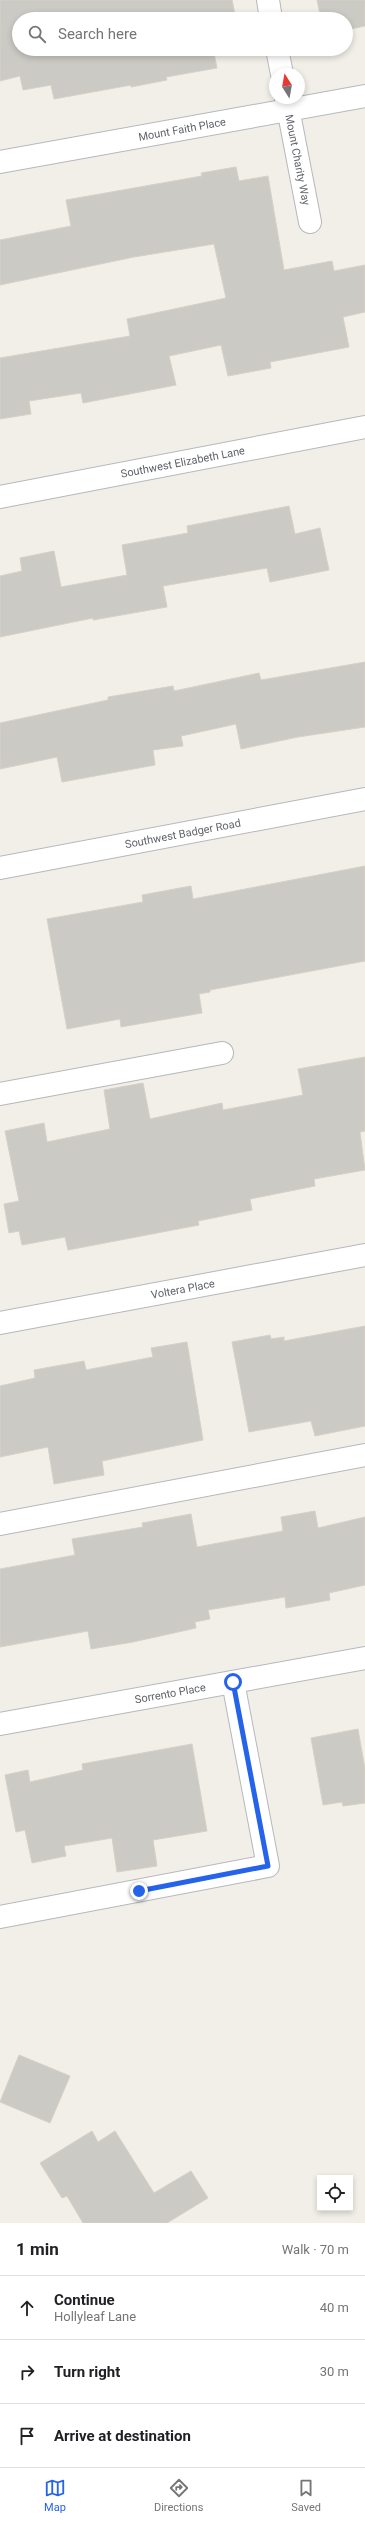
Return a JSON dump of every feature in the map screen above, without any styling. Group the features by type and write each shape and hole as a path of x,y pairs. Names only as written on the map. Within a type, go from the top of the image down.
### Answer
{"street":[{"path":"268,0 271,12"},
{"path":"278,56 281,68"},
{"name":"Mount Faith Place","path":"305,102 365,96"},
{"name":"Mount Faith Place","path":"0,162 287,104"},
{"name":"Mount Charity Way","path":"287,104 310,222"},
{"name":"Southwest Elizabeth Lane","path":"0,497 365,427"},
{"name":"Southwest Badger Road","path":"0,868 365,799"},
{"path":"0,1094 222,1052"},
{"name":"Voltera Place","path":"0,1322 365,1254"},
{"path":"0,1524 365,1456"},
{"name":"Sorrento Place","path":"0,1724 365,1658"},
{"path":"0,1917 268,1866 233,1682"}],"building":[{"path":"0,0 232,0 235,12 12,12 12,56 215,56 217,68 166,77 167,80 131,87 131,85 54,99 51,85 23,90 20,76 0,81"},
{"path":"317,0 365,0 365,26 353,29 353,12 320,12"},
{"path":"236,167 239,181 268,176 284,270 332,261 334,271 365,265 365,312 343,317 349,347 270,362 271,368 228,376 221,345 169,356 176,385 83,403 81,393 29,401 31,414 0,419 0,358 130,336 127,319 226,298 214,244 134,257 0,285 0,240 71,226 66,200 202,176 201,173"},
{"path":"289,506 295,534 320,528 329,570 270,582 267,568 163,586 167,607 93,620 93,618 0,637 0,576 22,571 20,558 54,551 61,587 127,575 122,545 188,533 187,526"},
{"path":"365,662 365,727 298,737 241,749 236,724 181,736 183,746 153,750 155,765 62,782 57,757 0,769 0,723 108,700 108,697 173,686 174,691 259,673 261,680"},
{"path":"365,866 365,961 210,990 210,992 199,994 202,1013 121,1027 120,1019 67,1029 47,919 143,902 142,895 191,886 193,899"},
{"path":"365,1057 365,1131 360,1132 365,1170 314,1179 315,1186 250,1199 252,1210 198,1221 199,1225 68,1250 65,1237 22,1245 19,1231 9,1233 4,1204 19,1201 5,1131 44,1123 47,1142 110,1129 104,1090 143,1083 150,1119 222,1103 223,1110 303,1095 298,1069"},
{"path":"365,1326 365,1426 315,1436 311,1421 249,1432 232,1342 270,1335 271,1339 284,1337 284,1341"},
{"path":"187,1342 203,1440 102,1461 104,1475 54,1484 48,1447 0,1457 0,1386 35,1378 34,1370 84,1361 86,1370 153,1357 151,1348"},
{"path":"315,1511 318,1528 365,1517 365,1585 329,1593 330,1600 286,1608 285,1597 208,1610 210,1619 195,1622 196,1628 133,1642 91,1649 88,1631 0,1647 0,1569 75,1555 72,1539 143,1527 142,1523 191,1514 197,1547 283,1531 281,1517"},
{"path":"358,1729 365,1769 365,1803 343,1806 342,1802 323,1805 311,1738"},
{"path":"192,1744 207,1831 153,1840 157,1866 117,1872 112,1838 64,1846 66,1856 32,1863 25,1830 16,1832 5,1775 28,1770 30,1782 83,1770 82,1764"},
{"path":"19,2055 70,2076 50,2123 0,2102"},
{"path":"92,2131 98,2142 115,2131 154,2193 191,2171 208,2198 167,2223 83,2223 67,2196 62,2198 40,2163"}],"route":[{"path":"139,1891 268,1866 233,1682"}]}
